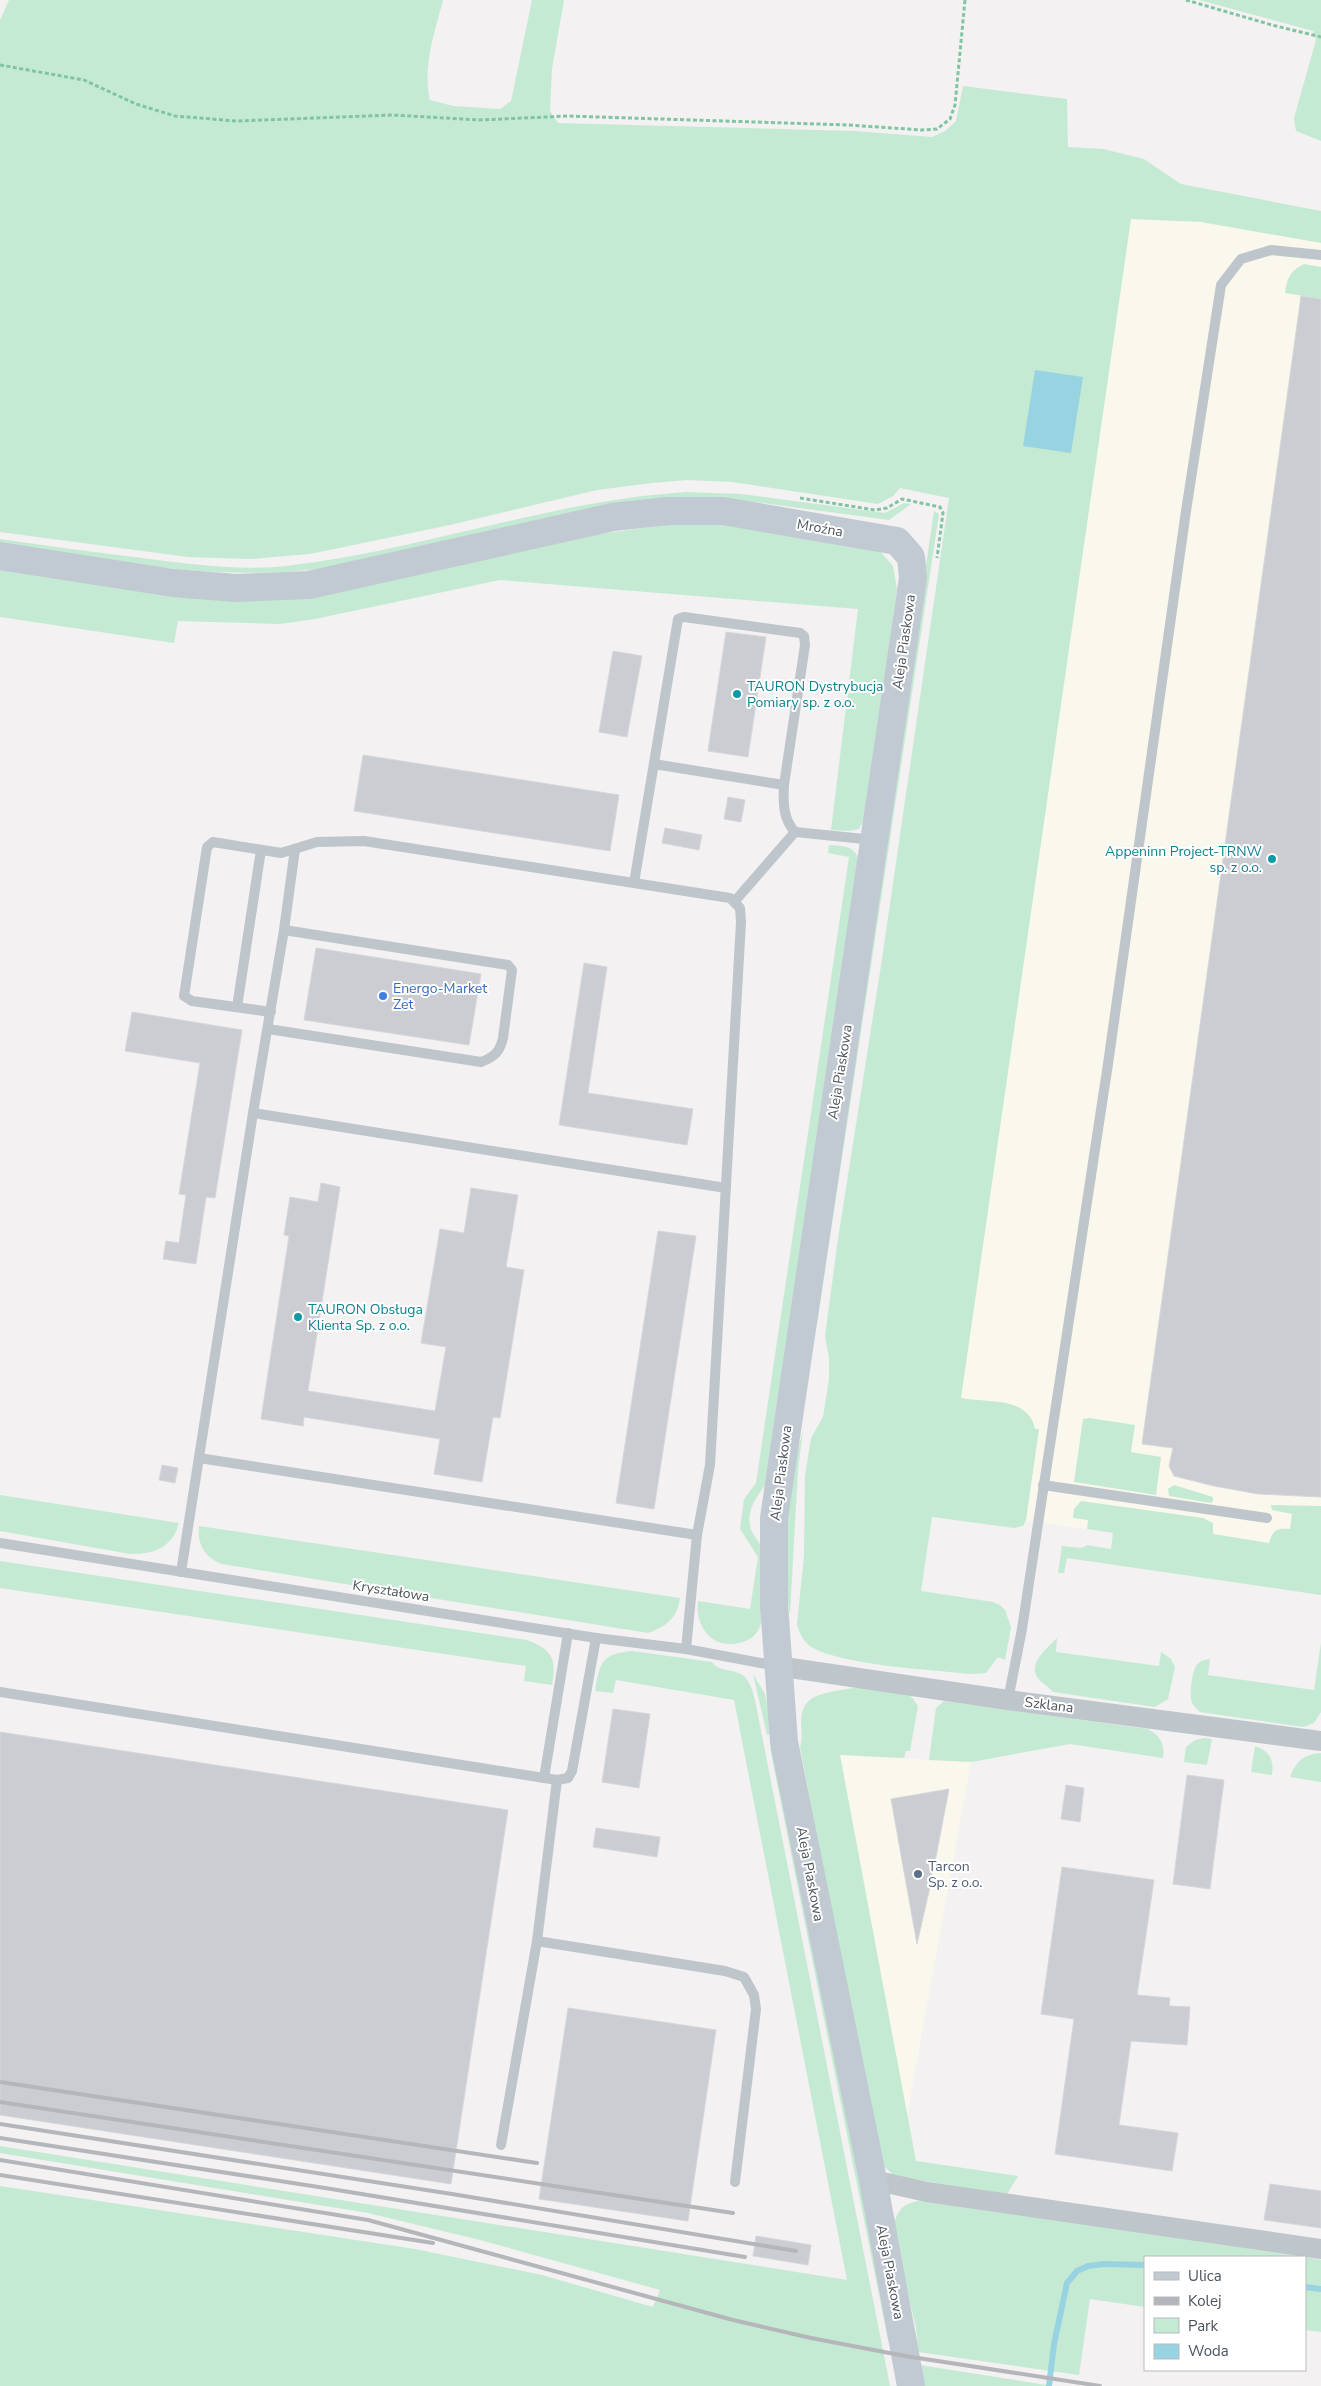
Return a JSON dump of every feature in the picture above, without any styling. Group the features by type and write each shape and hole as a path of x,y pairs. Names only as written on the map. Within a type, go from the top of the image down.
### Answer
{"main road":[{"name":"Mroźna","path":"0,556 173,583 236,588 309,585 613,517 668,511 723,511 897,541 911,556"},
{"name":"Aleja Piaskowa","path":"911,556 913,578 774,1518 777,1666 784,1742 873,2180 911,2386"}],"street":[{"name":"Szklana","path":"777,1666 1008,1700 1319,1738"},
{"path":"873,2180 927,2192 1321,2249"}],"lane":[{"path":"1008,1700 1022,1629 1108,1064 1186,510 1221,285 1241,259 1271,250 1321,255"},
{"path":"634,883 678,619 694,618 800,633 804,636 805,645 784,785 783,805 788,824 795,832 874,841"},
{"path":"654,764 784,785"},
{"path":"735,902 795,832"},
{"path":"271,1012 186,999 184,996 208,844 212,842 281,853 317,842 364,841 730,898 740,908 741,922 710,1466 697,1536 686,1649"},
{"path":"181,1572 253,1113 284,930 295,849"},
{"path":"237,1007 261,850"},
{"path":"268,1029 481,1062 495,1056 501,1047 503,1038 512,970 508,965 284,930"},
{"path":"253,1113 726,1188"},
{"path":"199,1458 697,1536"},
{"path":"1043,1486 1267,1518"},
{"name":"Kryształowa","path":"0,1544 596,1638 686,1649 777,1666"},
{"path":"544,1778 568,1633"},
{"path":"0,1692 557,1780 568,1778 572,1770 596,1638"},
{"path":"502,2145 527,1985 537,1941 557,1780"},
{"path":"537,1941 725,1971 744,1977 754,1995 756,2009 735,2182"}],"path":[{"path":"0,65 84,80 136,104 175,116 236,121 392,115 479,120 568,116 848,125 922,130 937,129 950,119 954,105 965,0"},
{"path":"1186,0 1321,37"},
{"path":"902,499 940,507"}],"shaded area":[{"path":"1054,203 1223,220 1321,238 1321,1562 878,1500"},
{"path":"840,1755 971,1762 907,2116"}],"green space":[{"path":"9,0 443,0 428,62 430,100 453,106 500,109 511,101 532,0 564,0 552,69 550,111 558,123 855,131 932,137 945,131 956,121 963,86 1067,99 1068,147 1103,149 1144,159 1181,184 1321,211 1321,243 1201,222 1131,219 961,1398 994,1401 1016,1406 1031,1418 1035,1429 1039,1429 1026,1520 1023,1526 1014,1528 932,1517 921,1591 993,1602 1005,1610 1011,1627 1005,1660 998,1657 986,1673 970,1674 887,1666 842,1658 810,1646 805,1642 797,1624 804,1556 805,1476 811,1438 823,1417 829,1379 829,1358 825,1336 838,1239 882,959 949,498 900,488 893,496 878,504 732,482 687,480 652,483 597,490 450,525 310,554 251,559 188,557 0,532 0,20"},
{"path":"1199,0 1321,0 1321,141 1296,131 1294,118 1316,40 1313,31"},
{"path":"1304,264 1321,267 1321,299 1285,293 1290,276 1295,269"},
{"path":"687,492 741,494 885,513 904,503 911,504 889,520 755,502 707,499 320,569 280,572 239,573 160,568 0,546 0,539 196,564 250,568 286,566 386,549 586,505 636,497"},
{"path":"934,511 939,514 817,1324 816,1309 819,1287"},
{"path":"714,524 790,531 879,550 893,566 897,589 865,818 859,829 848,831 831,830 858,609 500,580 315,619 280,624 178,621 174,643 0,617 0,568 169,593 665,525"},
{"path":"829,845 848,847 855,852 859,861 767,1482 754,1502 750,1513 751,1529 763,1554 763,1615 757,1632 751,1638 742,1642 722,1643 709,1636 704,1630 698,1616 698,1601 750,1609 758,1557 740,1529 744,1499 756,1483 849,857 828,853"},
{"path":"1089,1418 1135,1425 1131,1452 1161,1457 1156,1495 1074,1482 1083,1419"},
{"path":"803,1430 798,1470 790,1614 786,1564 788,1513 792,1480"},
{"path":"1174,1485 1213,1497 1213,1501 1211,1503 1169,1496 1168,1489"},
{"path":"0,1495 179,1523 172,1538 161,1548 147,1553 130,1554 0,1531"},
{"path":"1081,1501 1203,1518 1213,1523 1213,1534 1269,1543 1276,1531 1290,1529 1292,1514 1272,1510 1271,1505 1321,1506 1321,1595 1067,1558 1064,1573 1058,1573 1062,1546 1082,1548 1087,1545 1111,1549 1113,1533 1087,1529 1088,1520 1073,1518 1074,1509"},
{"path":"199,1526 680,1598 679,1605 670,1621 648,1633 222,1564 211,1558 203,1550 199,1539"},
{"path":"0,1561 527,1640 542,1647 551,1656 554,1668 552,1685 524,1681 526,1666 0,1588"},
{"path":"1057,1638 1056,1652 1159,1666 1161,1652 1171,1659 1175,1667 1168,1699 1155,1707 1053,1692 1038,1678 1035,1667 1040,1656"},
{"path":"1321,1643 1321,1712 1314,1723 1303,1727 1200,1712 1192,1703 1192,1677 1197,1664 1210,1659 1208,1675 1314,1690"},
{"path":"632,1651 712,1662 719,1668 737,1672 745,1677 755,1700 890,2386 0,2386 0,2186 415,2249 542,2275 653,2307 660,2290 480,2240 368,2213 0,2153 0,2146 847,2280 734,1700 616,1680 613,1693 595,1691 604,1661 614,1654"},
{"path":"753,1674 765,1694 773,1730 771,1734 767,1735"},
{"path":"857,1687 910,1695 918,1706 910,1751 906,1751 904,1758 840,1755 916,2161 1018,2176 1007,2194 893,2175 880,2162 800,1747 802,1737 801,1720 807,1703 822,1694"},
{"path":"944,1701 1148,1729 1161,1740 1163,1758 1070,1744 971,1762 929,1760 936,1708"},
{"path":"1212,1739 1207,1765 1184,1762 1186,1747 1195,1740"},
{"path":"1255,1746 1270,1757 1272,1775 1251,1772"},
{"path":"775,1747 893,2340 888,2340 770,1748"},
{"path":"1321,1753 1321,1782 1290,1777 1301,1759"},
{"path":"927,2199 1298,2256 1144,2256 1144,2307 1090,2299 1079,2375 918,2352 916,2328 893,2228 900,2210 913,2202"},
{"path":"1306,2257 1321,2260 1321,2332 1306,2330"},
{"path":"920,2365 1053,2386 924,2386"}],"water":[{"path":"1035,370 1083,377 1071,453 1023,446"}],"building":[{"name":"Appeninn Project-TRNW sp. z o.o.","path":"1301,296 1321,299 1321,1497 1258,1494 1174,1476 1169,1466 1173,1448 1142,1444"},
{"name":"TAURON Dystrybucja Pomiary sp. z o.o.","path":"726,632 766,637 748,757 708,751"},
{"path":"613,651 642,656 627,737 599,732"},
{"path":"363,755 619,795 610,851 354,811"},
{"path":"728,797 745,800 741,822 724,819"},
{"path":"665,828 702,835 699,850 662,843"},
{"path":"316,948 481,974 469,1045 304,1020"},
{"path":"584,963 607,967 588,1093 693,1109 687,1145 559,1125"},
{"path":"132,1012 242,1030 215,1198 206,1197 196,1264 163,1259 166,1241 179,1243 186,1195 179,1194 200,1063 125,1051"},
{"path":"321,1183 340,1187 308,1391 435,1411 446,1347 421,1343 440,1229 464,1233 471,1188 518,1195 506,1267 524,1270 500,1418 493,1417 482,1482 434,1474 440,1439 304,1417 303,1426 261,1419 289,1236 284,1235 290,1197 318,1202"},
{"path":"658,1231 696,1236 654,1509 616,1503"},
{"path":"162,1465 178,1468 175,1483 159,1480"},
{"path":"613,1709 650,1714 639,1788 602,1782"},
{"path":"0,1732 508,1810 451,2184 0,2115"},
{"path":"1187,1775 1224,1780 1210,1889 1173,1884"},
{"path":"1066,1785 1084,1788 1080,1822 1061,1819"},
{"name":"Tarcon Sp. z o.o.","path":"949,1789 935,1862 928,1864 936,1885 930,1887 917,1944 891,1799"},
{"path":"596,1828 660,1837 657,1857 593,1847"},
{"path":"1062,1867 1154,1880 1137,1995 1170,1998 1169,2006 1190,2007 1187,2045 1131,2041 1119,2125 1178,2133 1172,2171 1055,2154 1074,2019 1041,2014"},
{"path":"568,2008 716,2030 688,2221 539,2199"},
{"path":"1270,2184 1321,2191 1321,2228 1264,2220"},
{"path":"756,2236 811,2245 808,2265 753,2256"}],"waterway":[{"path":"1049,2386 1054,2344 1067,2283 1077,2271 1088,2266 1104,2264 1144,2265"},
{"path":"1306,2287 1321,2289"}],"railway":[{"path":"0,2082 537,2163"},
{"path":"0,2102 733,2213"},
{"path":"0,2124 452,2194 796,2251"},
{"path":"0,2138 325,2188 745,2257"},
{"path":"0,2160 368,2220 733,2320 811,2338 905,2356 1100,2386"},
{"path":"0,2175 433,2243"}],"place":[{"name":"TAURON Dystrybucja Pomiary sp. z o.o.","path":"737,694"},
{"name":"Appeninn Project-TRNW sp. z o.o.","path":"1272,859"},
{"name":"Energo-Market Zet","path":"383,996"},
{"name":"TAURON Obsługa Klienta Sp. z o.o.","path":"298,1317"},
{"name":"Tarcon Sp. z o.o.","path":"918,1874"}]}
